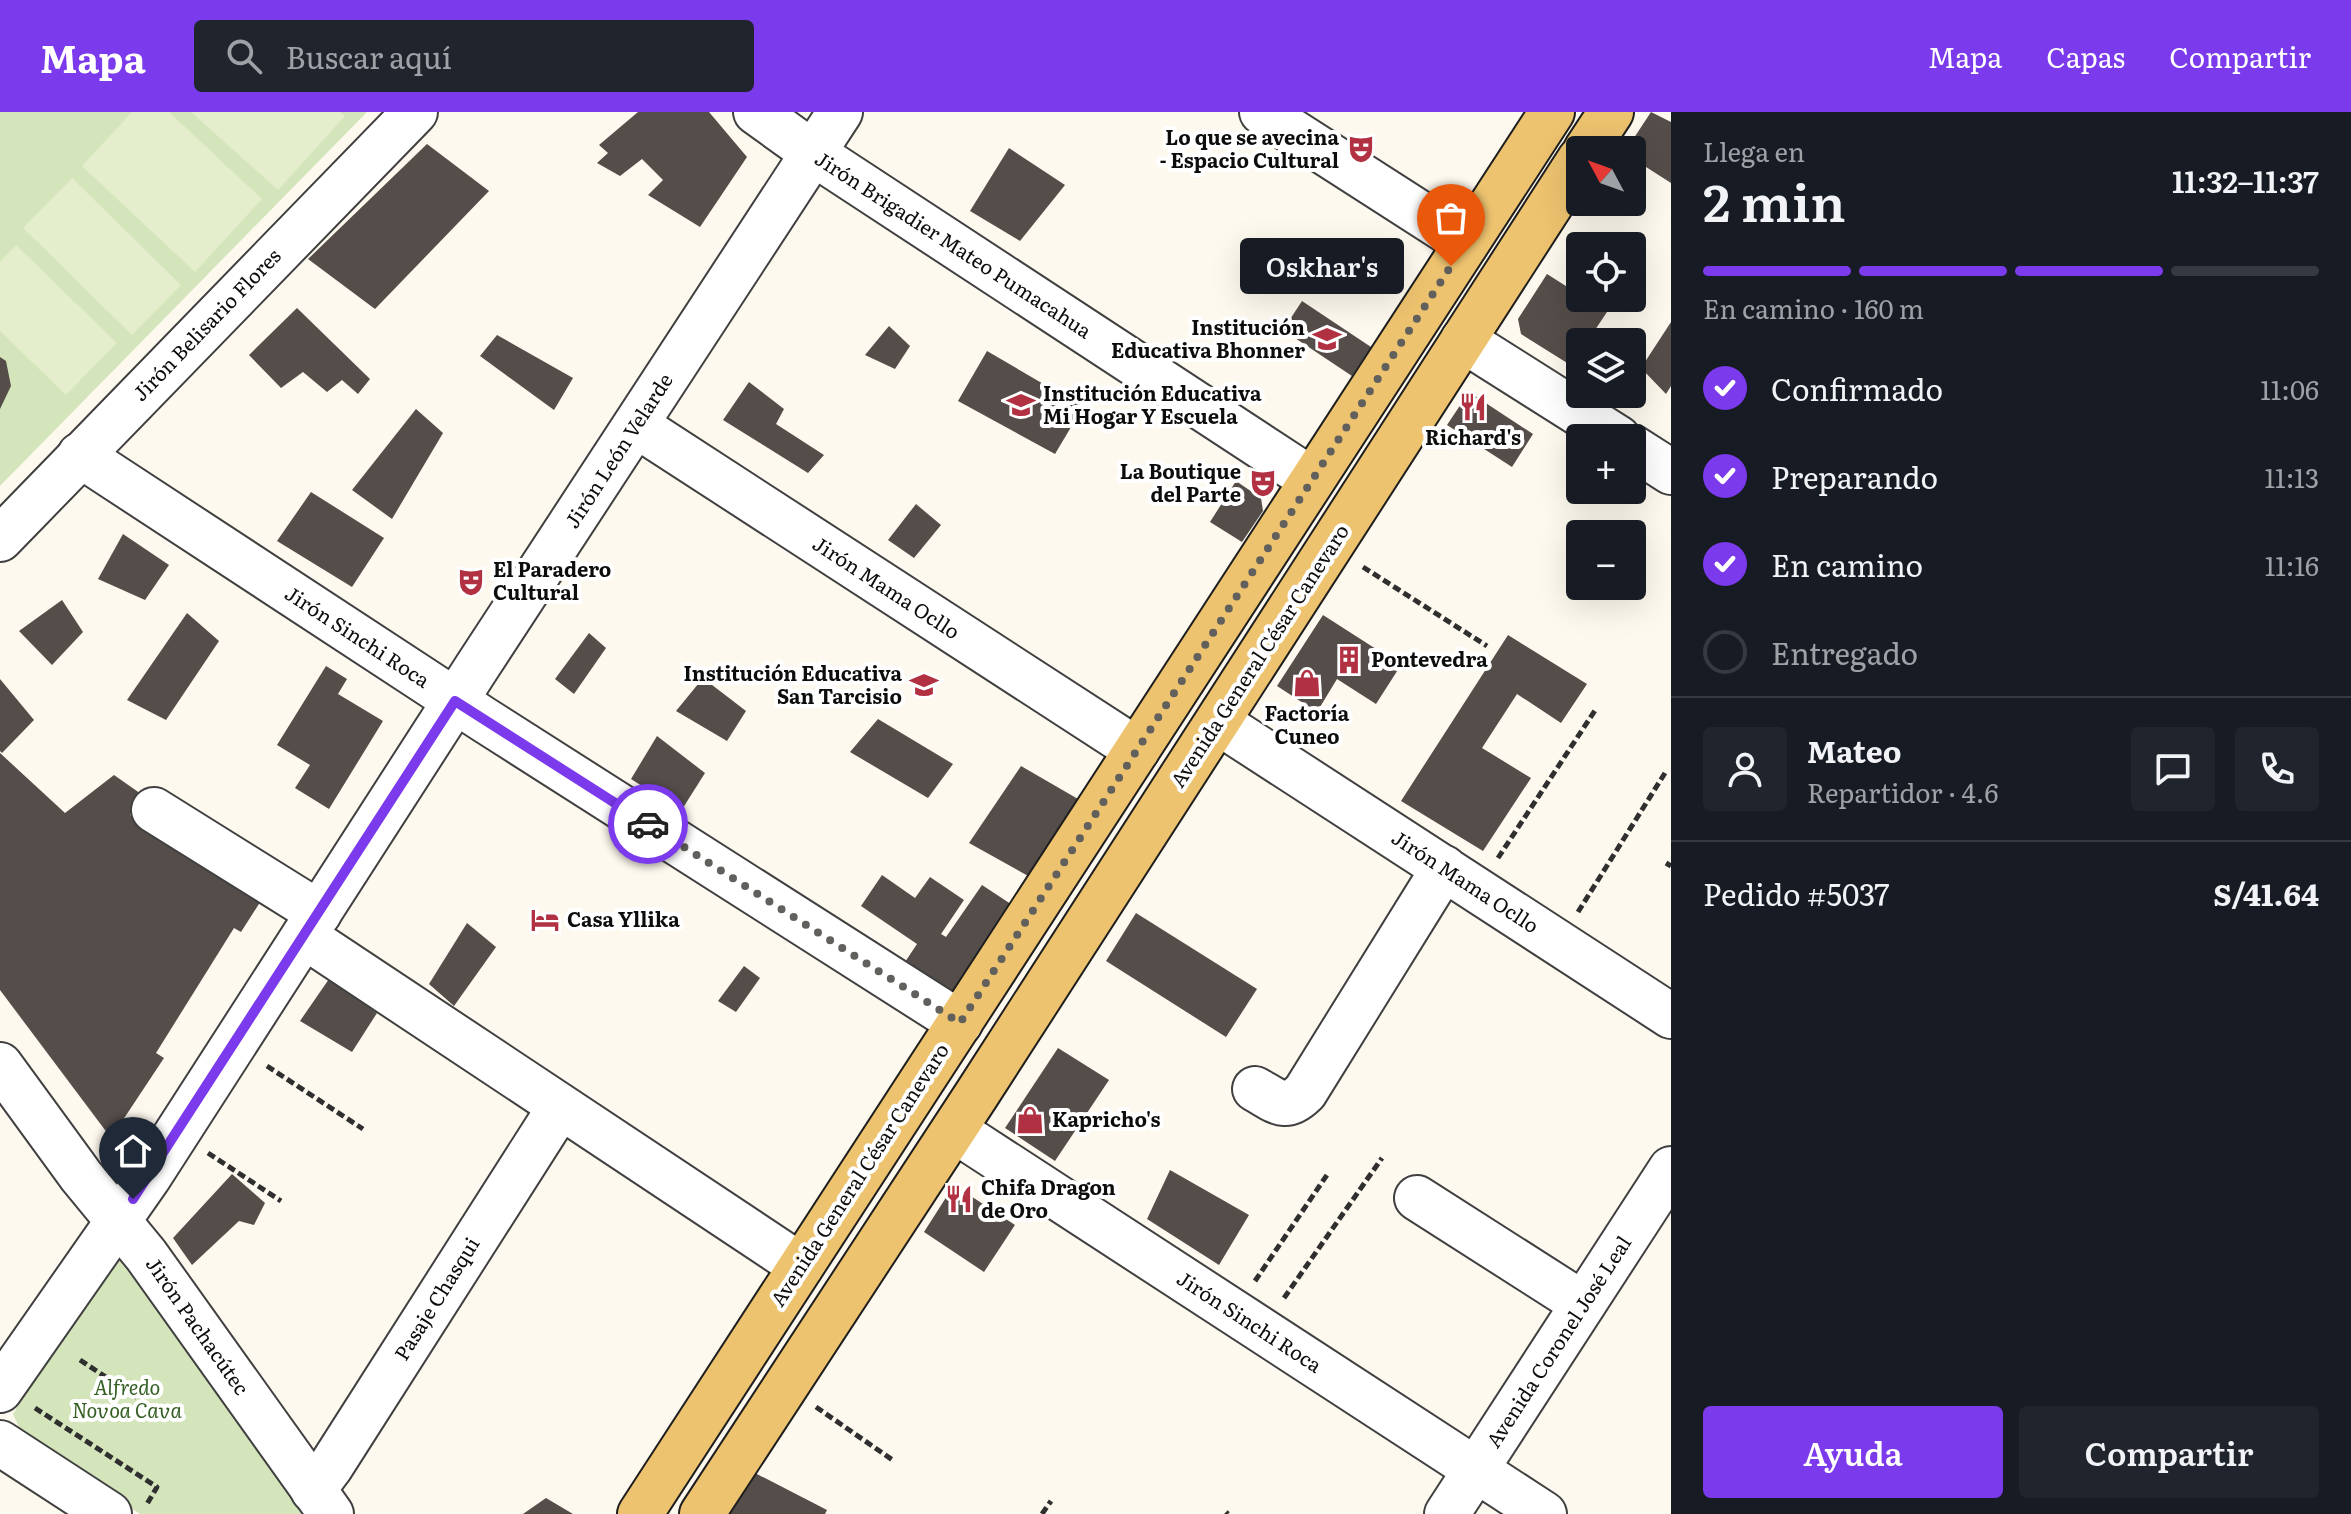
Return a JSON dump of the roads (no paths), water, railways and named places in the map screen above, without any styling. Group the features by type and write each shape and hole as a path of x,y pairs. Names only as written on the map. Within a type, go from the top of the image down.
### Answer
{"main road":[{"name":"Avenida General César Canevaro","path":"640,1514 1552,112"},
{"path":"1595,136 1611,112"},
{"name":"Avenida General César Canevaro","path":"702,1514 954,1130 1566,181"}],"street":[{"name":"Jirón Belisario Flores","path":"0,539 415,112"},
{"name":"Jirón Brigadier Mateo Pumacahua","path":"756,112 813,153 1312,480"},
{"name":"Jirón León Velarde","path":"17,1398 92,1254 119,1221 840,112"},
{"path":"1262,112 1466,243"},
{"path":"1463,340 1596,424"},
{"name":"Jirón Mama Ocllo","path":"636,425 1137,750"},
{"name":"Jirón Sinchi Roca","path":"80,455 455,701 960,1023"},
{"path":"1646,456 1671,472"},
{"name":"Jirón Mama Ocllo","path":"1218,722 1671,1016"},
{"path":"154,810 560,1107 801,1266"},
{"path":"1255,1089 1282,1104 1295,1103 1460,879"},
{"name":"Jirón Pachacútec","path":"0,1065 81,1176 146,1255 322,1502"},
{"name":"Pasaje Chasqui","path":"322,1502 331,1466 560,1107"},
{"name":"Jirón Sinchi Roca","path":"954,1130 1544,1514"},
{"name":"Avenida Coronel José Leal","path":"1447,1514 1671,1169"},
{"path":"1417,1198 1583,1304"},
{"path":"0,1443 126,1513"}],"place":[{"name":"Lo que se avecina - Espacio Cultural","path":"1361,149"},
{"name":"Oskhar's","path":"1451,266"},
{"name":"Institución Educativa Bhonner","path":"1327,339"},
{"name":"Institución Educativa Mi Hogar Y Escuela","path":"1021,405"},
{"name":"Richard's","path":"1473,407"},
{"name":"La Boutique del Parte","path":"1263,483"},
{"name":"El Paradero Cultural","path":"471,582"},
{"name":"Pontevedra","path":"1349,660"},
{"name":"Factoría Cuneo","path":"1307,683"},
{"name":"Institución Educativa San Tarcisio","path":"924,685"},
{"name":"Casa Yllika","path":"545,920"},
{"name":"Kapricho's","path":"1030,1120"},
{"name":"Chifa Dragon de Oro","path":"959,1199"}],"park label":[{"name":"Alfredo Novoa Cava","path":"127,1400"}]}
